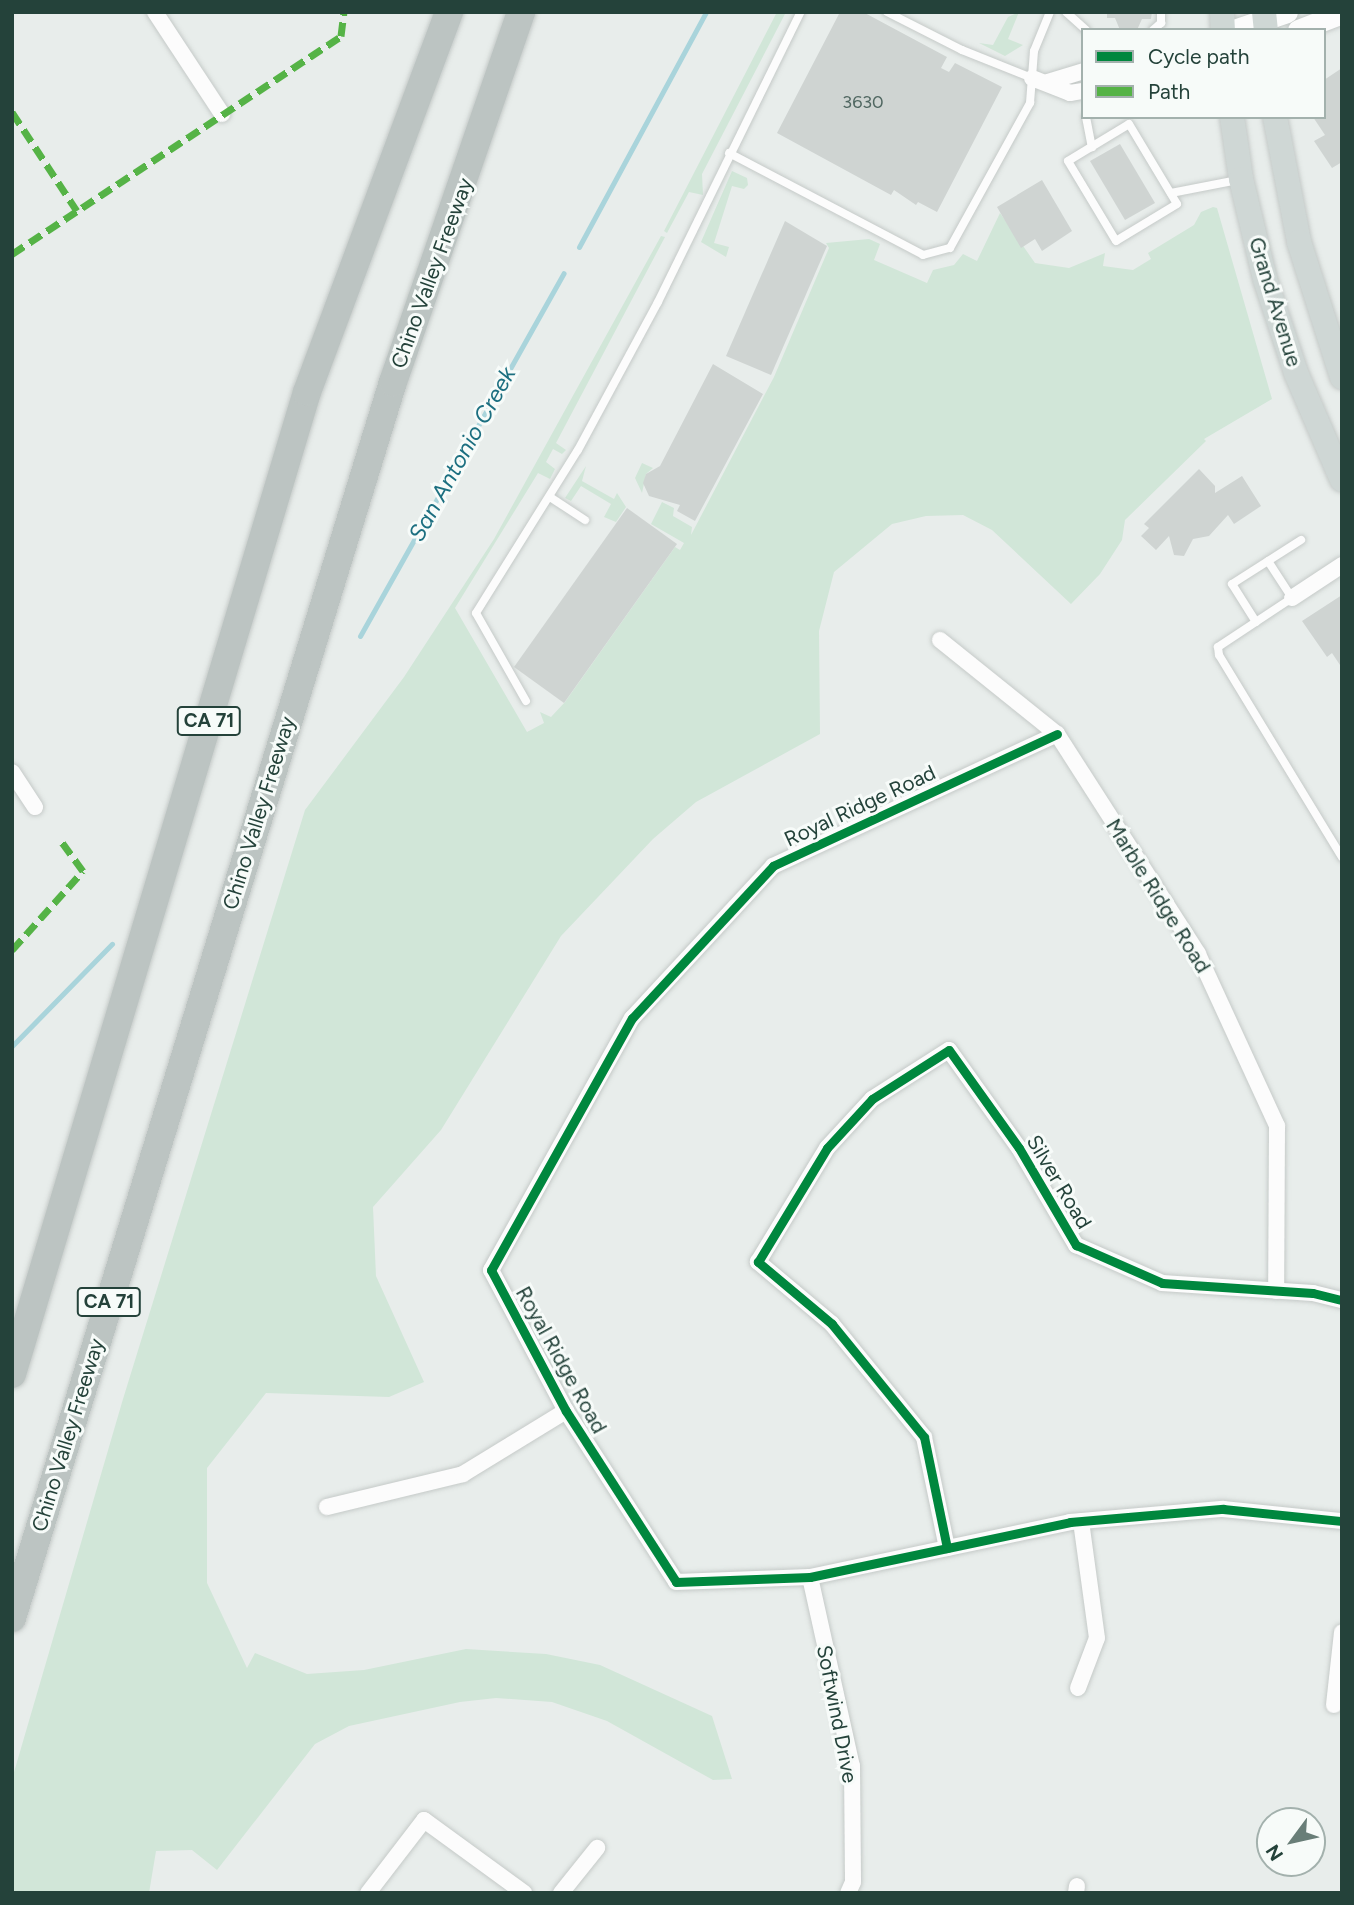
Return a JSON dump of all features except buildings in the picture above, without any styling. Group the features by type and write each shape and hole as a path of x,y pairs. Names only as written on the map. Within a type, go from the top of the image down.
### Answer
{"highway":[{"name":"CA 71","path":"12,1374 22,1320 110,1051 307,392 449,12"},
{"name":"Chino Valley Freeway","path":"12,1618 393,382 522,12"},
{"path":"494,98 519,67 542,12"}],"main road":[{"path":"1303,28 1342,13"},
{"path":"1240,28 1270,18"},
{"name":"Grand Avenue","path":"1232,119 1241,179 1287,347 1342,480"},
{"name":"Grand Avenue","path":"1276,119 1299,242 1342,377"}],"street":[{"path":"155,12 222,114"},
{"path":"1040,80 1080,71"},
{"path":"1040,80 1070,93 1081,94"},
{"path":"1292,598 1342,565"},
{"name":"Marble Ridge Road","path":"940,640 1057,734 1198,954 1277,1126 1276,1291"},
{"name":"Royal Ridge Road","path":"1057,734 773,866 632,1018 491,1270 566,1411 676,1582 810,1577 1082,1521 1223,1509 1342,1521"},
{"path":"12,772 35,807"},
{"name":"Silver Road","path":"947,1548 924,1437 832,1324 758,1262 827,1148 872,1099 949,1050 1019,1148 1076,1245 1162,1283 1276,1291 1342,1300"},
{"path":"327,1507 463,1474 566,1411"},
{"path":"1078,1688 1097,1638 1082,1521"},
{"name":"Softwind Drive","path":"810,1577 852,1766 853,1882 848,1893"},
{"path":"1335,1705 1342,1632"},
{"path":"368,1893 424,1820 524,1893"},
{"path":"561,1893 597,1849"}],"lane":[{"path":"526,701 476,613 550,497 664,290 729,153 801,12"},
{"path":"887,12 962,50 1040,80"},
{"path":"729,153 923,256 950,248 1040,80 1034,51 1050,12"},
{"path":"1066,12 1084,28"},
{"path":"1155,28 1161,23 1161,12"},
{"path":"1086,119 1092,147"},
{"path":"1129,124 1177,204 1116,241 1068,161 1092,147 1129,124"},
{"path":"1171,193 1241,179"},
{"path":"550,497 585,520"},
{"path":"1256,622 1232,584 1301,540"},
{"path":"1268,561 1292,598 1218,647 1219,655 1342,857"}],"green space":[{"path":"777,12 786,12 702,174 703,195 689,192 667,233 664,231"},
{"path":"1019,12 1008,39 1023,45 1005,56 979,43 993,45 1008,17"},
{"path":"732,171 747,178 748,185 744,189 732,186 714,243 729,247 726,257 701,242"},
{"path":"1217,208 1272,399 1204,439 1206,441 1125,520 1122,540 1100,574 1071,604 992,530 963,515 926,516 892,524 834,572 819,631 820,734 696,802 653,839 561,936 441,1130 373,1207 376,1276 424,1382 389,1397 266,1393 207,1468 207,1583 247,1668 255,1653 307,1674 364,1670 466,1649 546,1654 600,1665 712,1716 732,1779 713,1780 607,1721 552,1702 496,1698 460,1702 349,1726 315,1744 217,1870 192,1850 156,1851 149,1893 12,1893 12,1779 123,1399 305,810 404,677 494,539 661,236 665,237 556,443 566,450 562,454 553,449 546,462 555,469 550,479 538,473 455,608 527,732 544,723 540,712 551,717 565,702 675,547 680,550 684,543 651,524 662,502 674,508 673,516 692,527 691,535 774,377 829,248 826,243 869,239 880,244 874,260 927,283 933,270 954,265 963,254 977,261 1000,213 1035,263 1069,268 1105,253 1103,266 1133,270 1151,259 1148,253 1194,225 1201,212"},
{"path":"642,463 653,468 646,474 642,493 635,478"},
{"path":"586,466 582,481 614,499 617,493 626,507 616,522 604,517 611,504 581,486 571,501 565,498"}],"waterway":[{"name":"San Antonio Creek","path":"579,247 706,12"},
{"name":"San Antonio Creek","path":"360,636 564,273"},
{"name":"San Antonio Creek","path":"12,1046 112,944"}],"marked path":[{"path":"12,254 341,36 344,12"},
{"path":"12,112 77,211"},
{"path":"12,950 83,871 59,838"}],"cycle path":[{"path":"1057,734 773,866 632,1018 491,1270 566,1411 676,1582 810,1577 1070,1522 1223,1509 1342,1521"},
{"path":"947,1548 924,1437 832,1324 758,1262 827,1148 872,1099 949,1050 1019,1148 1076,1245 1162,1283 1313,1293 1342,1300"}]}
